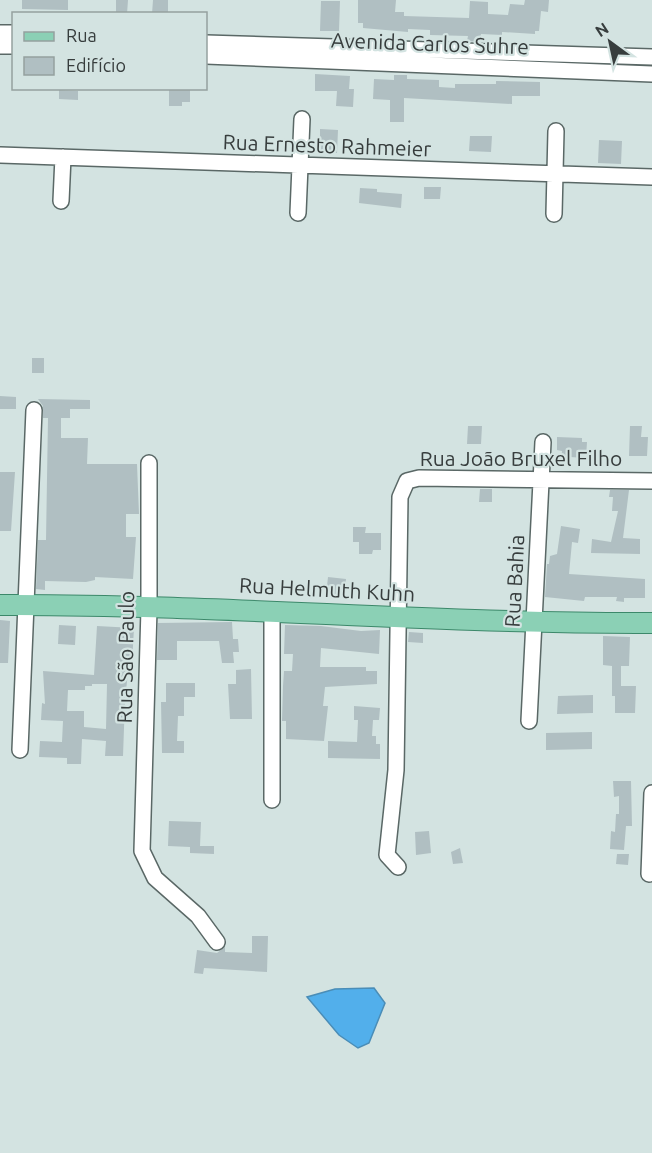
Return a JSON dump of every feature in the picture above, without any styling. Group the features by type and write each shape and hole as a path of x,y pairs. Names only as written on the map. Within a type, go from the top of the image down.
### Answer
{"main road":[{"name":"Rua Helmuth Kuhn","path":"0,605 272,611 397,616 468,622 652,623"}],"street":[{"name":"Avenida Carlos Suhre","path":"207,43 307,53 555,62 652,74"},
{"name":"Avenida Carlos Suhre","path":"207,56 307,53"},
{"name":"Avenida Carlos Suhre","path":"555,62 652,57"},
{"path":"298,213 302,119"},
{"path":"554,214 556,131"},
{"name":"Rua Ernesto Rahmeier","path":"0,155 299,167 652,177"},
{"path":"61,201 63,158"},
{"path":"20,750 34,410"},
{"name":"Rua Bahia","path":"529,721 543,442"},
{"name":"Rua São Paulo","path":"149,464 149,609 142,851 154,878 198,916 217,942"},
{"name":"Rua João Bruxel Filho","path":"397,616 400,497 407,481 419,478 541,478 652,481"},
{"path":"272,611 272,800"},
{"path":"397,616 396,770 387,855 398,867"},
{"path":"649,874 652,794"}],"water":[{"path":"374,988 385,1003 369,1043 358,1048 339,1035 307,997 335,989"}],"building":[{"path":"22,0 68,0 68,10 22,9"},
{"path":"116,0 128,0 127,12 116,12"},
{"path":"153,0 168,0 168,12 152,12"},
{"path":"358,0 396,0 395,12 404,12 404,16 469,18 470,1 488,2 488,14 508,15 510,4 524,5 525,0 549,0 548,12 541,11 539,31 535,31 535,34 502,32 502,35 481,34 480,42 467,41 468,36 430,35 430,30 408,29 408,32 363,28 363,23 358,23"},
{"path":"321,1 340,1 339,31 320,31"},
{"path":"315,74 350,76 349,89 354,89 353,107 336,106 337,91 315,91"},
{"path":"394,75 407,75 407,79 439,80 439,87 455,88 455,84 496,84 496,81 540,82 540,96 512,96 512,104 404,98 404,122 390,122 390,100 373,99 374,79 394,80"},
{"path":"59,90 78,91 78,100 59,99"},
{"path":"169,90 190,90 190,102 182,102 182,106 169,106"},
{"path":"320,129 338,130 337,153 320,152"},
{"path":"470,136 492,136 491,152 469,151"},
{"path":"599,140 622,141 621,164 598,163"},
{"path":"424,187 441,187 440,199 424,199"},
{"path":"360,188 402,194 401,208 359,203"},
{"path":"32,358 44,358 44,373 32,373"},
{"path":"0,396 16,397 16,409 0,409"},
{"path":"38,399 90,400 90,409 70,409 70,418 61,418 61,438 88,438 87,464 137,464 139,514 126,514 126,537 136,537 133,579 95,577 95,580 86,582 45,581 45,590 36,589 38,540 46,540 48,418 43,418 43,406"},
{"path":"468,426 482,426 481,444 467,444"},
{"path":"630,426 642,426 641,437 648,437 647,456 629,456"},
{"path":"557,437 582,438 582,442 587,442 586,458 570,457 570,461 561,460 562,451 557,450"},
{"path":"0,472 15,472 11,531 0,531"},
{"path":"480,489 492,489 492,502 479,502"},
{"path":"610,490 629,490 623,538 640,539 640,554 591,553 592,539 611,542 618,511 612,511 613,497 609,497"},
{"path":"561,526 580,529 578,543 572,542 569,574 645,579 645,598 624,598 624,602 616,601 617,597 585,597 584,601 545,597 547,564 549,564 550,556 557,554"},
{"path":"353,527 366,527 365,533 381,533 381,550 373,550 372,554 359,554 359,542 353,542"},
{"path":"328,577 346,579 345,589 340,589 339,596 326,595"},
{"path":"0,620 10,621 8,663 0,663"},
{"path":"232,622 233,639 238,639 239,652 233,652 234,663 222,663 219,641 177,641 177,660 157,660 158,623"},
{"path":"59,625 76,626 75,645 58,644"},
{"path":"285,625 321,626 361,631 380,630 379,654 321,648 320,667 366,667 366,671 377,671 377,684 325,687 323,706 328,706 324,741 286,739 286,721 282,721 284,671 292,671 293,654 284,654"},
{"path":"97,626 134,628 132,663 129,663 125,700 123,756 105,756 106,741 82,739 81,764 67,764 67,758 39,757 40,741 62,742 63,721 41,720 42,703 45,704 43,671 94,675","holes":["92,684 107,684 106,729 84,727 84,711 67,711 68,690 85,690 85,686 92,686"]},
{"path":"409,632 423,633 423,643 408,642"},
{"path":"603,636 630,637 629,666 621,666 621,686 636,686 635,713 615,713 615,696 612,696 612,666 603,665"},
{"path":"251,669 252,719 230,719 228,684 236,684 236,670"},
{"path":"166,683 195,683 195,697 184,697 184,716 178,716 177,741 184,741 184,753 162,753 161,702 166,702"},
{"path":"593,695 593,713 557,714 558,696"},
{"path":"354,706 380,708 379,720 373,720 372,736 376,736 376,744 380,744 380,759 328,758 328,741 357,742 358,720 354,720"},
{"path":"592,732 592,749 546,750 546,733"},
{"path":"613,781 631,781 632,826 626,826 624,850 610,849 611,831 615,832 616,814 619,814 619,796 614,797"},
{"path":"169,821 201,822 200,846 214,846 214,854 190,853 190,847 168,846"},
{"path":"429,831 431,853 416,855 415,832"},
{"path":"460,848 463,863 453,864 451,852"},
{"path":"617,854 629,854 628,865 616,864"},
{"path":"252,936 268,936 267,972 204,968 203,974 194,973 197,950 217,953 225,947 225,952 252,953"}]}
